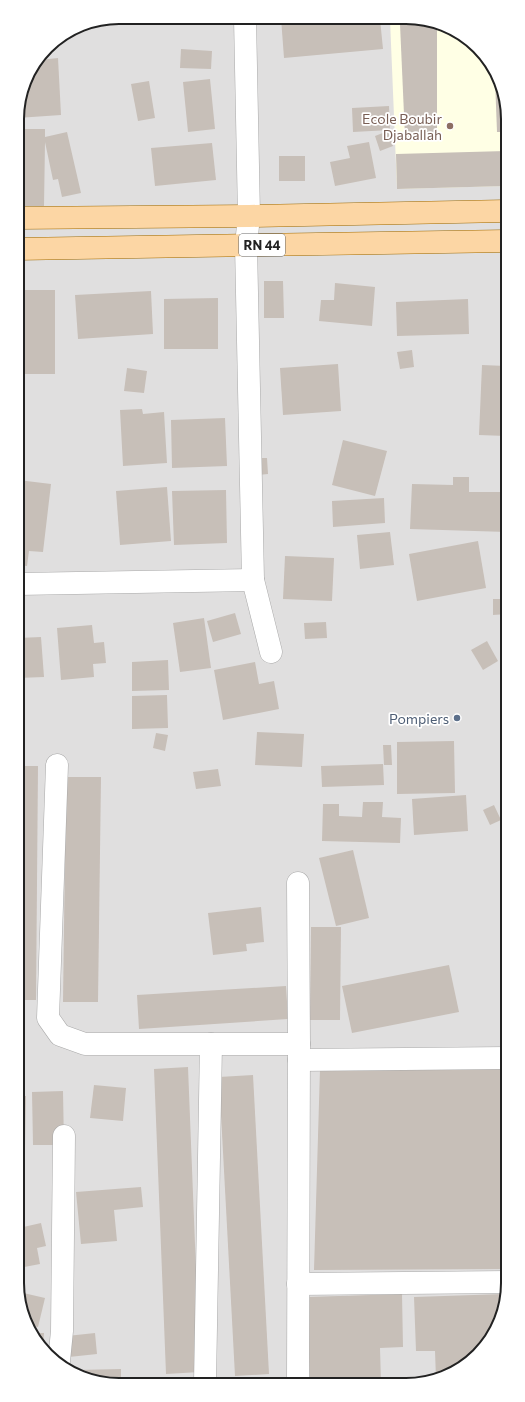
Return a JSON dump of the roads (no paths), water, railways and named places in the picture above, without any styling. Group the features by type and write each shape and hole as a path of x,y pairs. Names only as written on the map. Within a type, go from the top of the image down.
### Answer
{"main road":[{"name":"RN 44","path":"24,218 501,212"},
{"name":"RN 44","path":"24,249 501,241"}],"street":[{"path":"245,24 249,216 246,245 253,580 271,652"},
{"path":"24,584 253,580"},
{"path":"57,765 48,1018 60,1035 85,1044 211,1044 299,1052 501,1058"},
{"path":"298,883 298,1378"},
{"path":"206,1378 211,1044"},
{"path":"59,1357 62,1331 64,1136"},
{"path":"298,1284 501,1282"}],"place":[{"name":"Ecole Boubir Djaballah","path":"450,126"},
{"name":"Pompiers","path":"457,718"}]}
